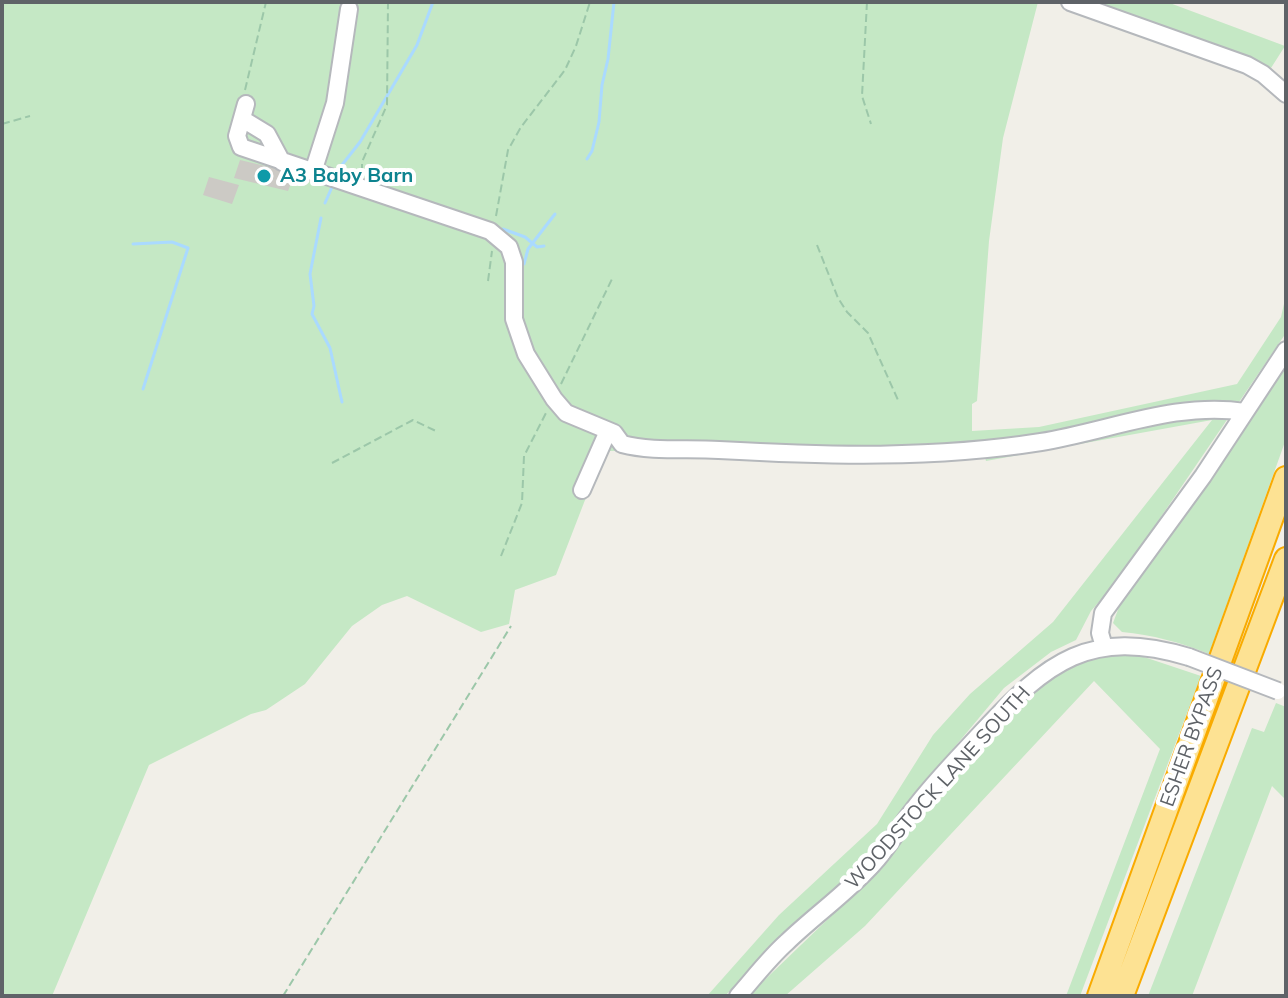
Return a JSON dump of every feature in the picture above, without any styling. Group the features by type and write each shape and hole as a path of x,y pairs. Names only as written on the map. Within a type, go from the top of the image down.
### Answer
{"highway":[{"name":"ESHER BYPASS","path":"1099,996 1286,478"},
{"name":"ESHER BYPASS","path":"1122,996 1286,559"}],"street":[{"path":"1070,2 1247,65 1286,94"},
{"path":"313,172 335,103 349,9"},
{"path":"282,162 267,134 245,112 237,136 241,147 282,162 490,231 509,247 514,262 514,319 526,354 554,399 566,413 614,433 622,444 628,446 831,457 929,454 991,450 1064,438 1160,416 1226,409 1245,412"},
{"path":"1104,647 1100,633 1103,613 1203,476 1286,350"},
{"path":"582,490 608,431"},
{"name":"WOODSTOCK LANE SOUTH","path":"738,996 785,943 845,893 875,863 913,809 1013,698 1057,664 1104,647 1140,645 1189,657 1282,692"}],"path":[{"path":"245,112 242,97 266,2"},
{"path":"361,187 362,162 387,105 388,2"},
{"path":"496,218 508,150 521,127 565,70 590,2"},
{"path":"867,2 862,96 871,124"},
{"path":"2,124 30,116"},
{"path":"817,245 838,298 868,333 898,400"},
{"path":"488,281 492,250"},
{"path":"332,463 413,420 438,432"},
{"path":"283,996 511,626"}],"green space":[{"path":"2,2 1038,2 1003,138 989,241 977,401 972,404 972,431 1039,427 1237,384 1281,317 1286,295 1286,333 1118,580 1091,611 1076,640 1051,652 1004,688 917,792 870,857 782,936 725,996 707,996 779,915 877,824 933,735 970,694 1053,622 1212,420 986,461 983,450 604,451 556,575 515,590 509,624 481,632 407,596 382,605 352,626 305,684 266,710 251,714 149,765 52,996 2,996"},
{"path":"1082,2 1167,2 1285,46 1271,68"},
{"path":"1286,359 1286,439 1209,654 1166,640 1122,632 1113,623 1122,599"},
{"path":"1132,653 1201,676 1080,996 1066,996 1160,749 1094,681 865,926 785,996 748,996 883,866 932,800 977,748 1045,679 1092,656"},
{"path":"1276,703 1286,707 1286,800 1272,786 1192,996 1148,996 1252,728 1264,732"}],"building":[{"name":"A3 Baby Barn","path":"240,160 295,173 288,191 234,178"},
{"path":"209,177 239,185 232,204 203,195"}],"waterway":[{"path":"338,170 360,142 417,45 433,2"},
{"path":"587,159 599,122 614,2"},
{"path":"325,203 332,187"},
{"path":"524,264 528,249 555,214"},
{"path":"321,218 310,274 312,314 330,348 342,402"},
{"path":"503,229 525,237 537,247 544,246"},
{"path":"133,244 172,242 188,248 143,389"}],"place":[{"name":"A3 Baby Barn","path":"264,176"}]}
